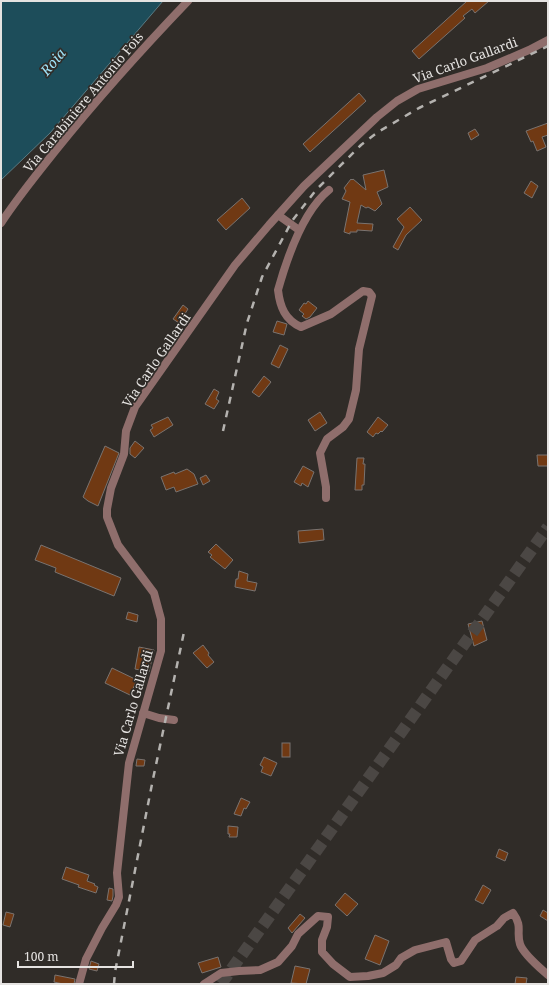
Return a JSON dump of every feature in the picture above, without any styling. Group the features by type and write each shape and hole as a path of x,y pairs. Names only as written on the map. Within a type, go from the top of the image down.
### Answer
{"street":[{"name":"Via Carabiniere Antonio Fois","path":"1,223 17,199 70,132 132,60 188,1"},
{"name":"Via Carlo Gallardi","path":"79,984 86,959 119,897 117,873 129,764 161,651 161,619 154,593 118,545 107,516 111,488 124,454 126,431 135,407 235,265 304,186 377,117 397,101 418,89 487,68 548,40"},
{"path":"326,498 326,487 320,453 327,439 346,423 351,415 356,390 359,349 372,296 369,292 363,291 331,314 301,327 290,321 283,309 278,290 299,230 316,204 330,190"},
{"path":"278,215 299,230"},
{"path":"143,713 159,718 174,720"},
{"path":"204,984 221,973 260,970 278,962 292,946 298,934 318,916 328,917 322,940 322,952 350,977 383,973 396,965 401,958 415,950 446,942 451,959 454,963 461,961 475,940 497,926 504,918 513,913 518,921 520,945 526,954 548,975"}],"water":[{"name":"Roia","path":"1,1 163,1 50,133 1,180"}],"building":[{"path":"467,1 489,1 475,13 472,9 463,16 465,18 419,59 412,51"},
{"path":"359,93 366,101 310,152 303,144"},
{"path":"548,123 548,135 542,137 546,147 537,151 533,141 531,142 526,131"},
{"path":"475,129 479,135 471,140 468,133"},
{"path":"384,170 388,187 377,192 382,204 375,211 361,205 357,223 373,224 372,231 357,230 357,232 350,232 350,234 344,232 350,202 342,199 346,191 344,188 351,179 353,179 366,190 363,175"},
{"path":"531,181 538,186 532,198 524,193"},
{"path":"242,198 250,208 226,230 217,220"},
{"path":"410,207 422,220 406,235 398,250 393,247 404,227 397,219"},
{"path":"308,301 317,308 310,317 306,319 302,316 304,314 299,310 304,303 306,304"},
{"path":"183,305 188,309 179,323 173,319"},
{"path":"277,321 287,324 284,335 273,332"},
{"path":"280,345 288,349 279,368 271,364"},
{"path":"264,376 271,382 259,397 252,392"},
{"path":"214,389 219,392 216,399 219,401 214,409 205,404"},
{"path":"320,412 327,423 315,431 308,420"},
{"path":"168,417 173,425 154,437 150,430 153,428 151,425"},
{"path":"378,417 388,425 382,432 381,431 378,434 376,433 373,437 367,432"},
{"path":"135,441 144,448 135,458 130,454 130,448"},
{"path":"105,446 119,453 98,506 83,497"},
{"path":"537,455 548,455 548,466 538,466"},
{"path":"357,458 364,458 363,464 365,464 364,485 362,485 362,490 355,490"},
{"path":"303,466 314,472 308,487 302,483 301,486 294,482"},
{"path":"187,469 194,474 198,484 176,492 174,487 166,490 161,477 174,472 175,474"},
{"path":"206,475 210,481 203,485 200,478"},
{"path":"323,529 324,540 299,543 298,531"},
{"path":"216,544 233,560 225,569 210,557 212,555 208,552"},
{"path":"41,545 121,578 114,596 55,572 56,568 35,560"},
{"path":"239,571 248,574 247,581 257,583 255,591 235,587"},
{"path":"128,612 138,615 137,622 126,619"},
{"path":"482,621 487,640 474,646 468,624"},
{"path":"203,645 209,653 208,655 214,662 207,668 193,653"},
{"path":"139,647 154,650 149,672 135,669"},
{"path":"112,668 137,680 130,695 105,683"},
{"path":"282,743 290,743 290,757 282,757"},
{"path":"264,757 277,763 271,776 261,772 263,767 260,765"},
{"path":"137,759 145,760 144,766 136,766"},
{"path":"241,798 250,802 246,809 244,808 241,816 234,814"},
{"path":"228,826 238,827 237,837 229,837 230,834 228,834"},
{"path":"499,849 508,853 505,861 496,857"},
{"path":"66,867 89,875 87,881 98,887 96,893 78,887 79,885 62,879"},
{"path":"483,885 491,890 483,904 475,900"},
{"path":"109,888 113,889 112,901 107,900"},
{"path":"345,893 358,904 347,916 335,905"},
{"path":"543,910 548,913 548,921 540,916"},
{"path":"6,912 14,914 10,927 3,925"},
{"path":"300,914 305,918 292,933 288,928"},
{"path":"375,935 389,941 380,965 365,959"},
{"path":"218,957 221,967 202,973 198,963"},
{"path":"91,961 99,964 97,971 89,969"},
{"path":"295,966 310,969 306,984 291,983"},
{"path":"55,975 75,979 74,984 54,982"},
{"path":"516,977 527,978 526,984 515,984"}],"tunnel":[{"path":"221,984 548,527"}],"railway":[{"path":"223,431 247,323 262,277 292,221 316,190 361,145 378,132 419,108 548,46"},
{"path":"114,984 115,972 153,779 184,632"}]}
